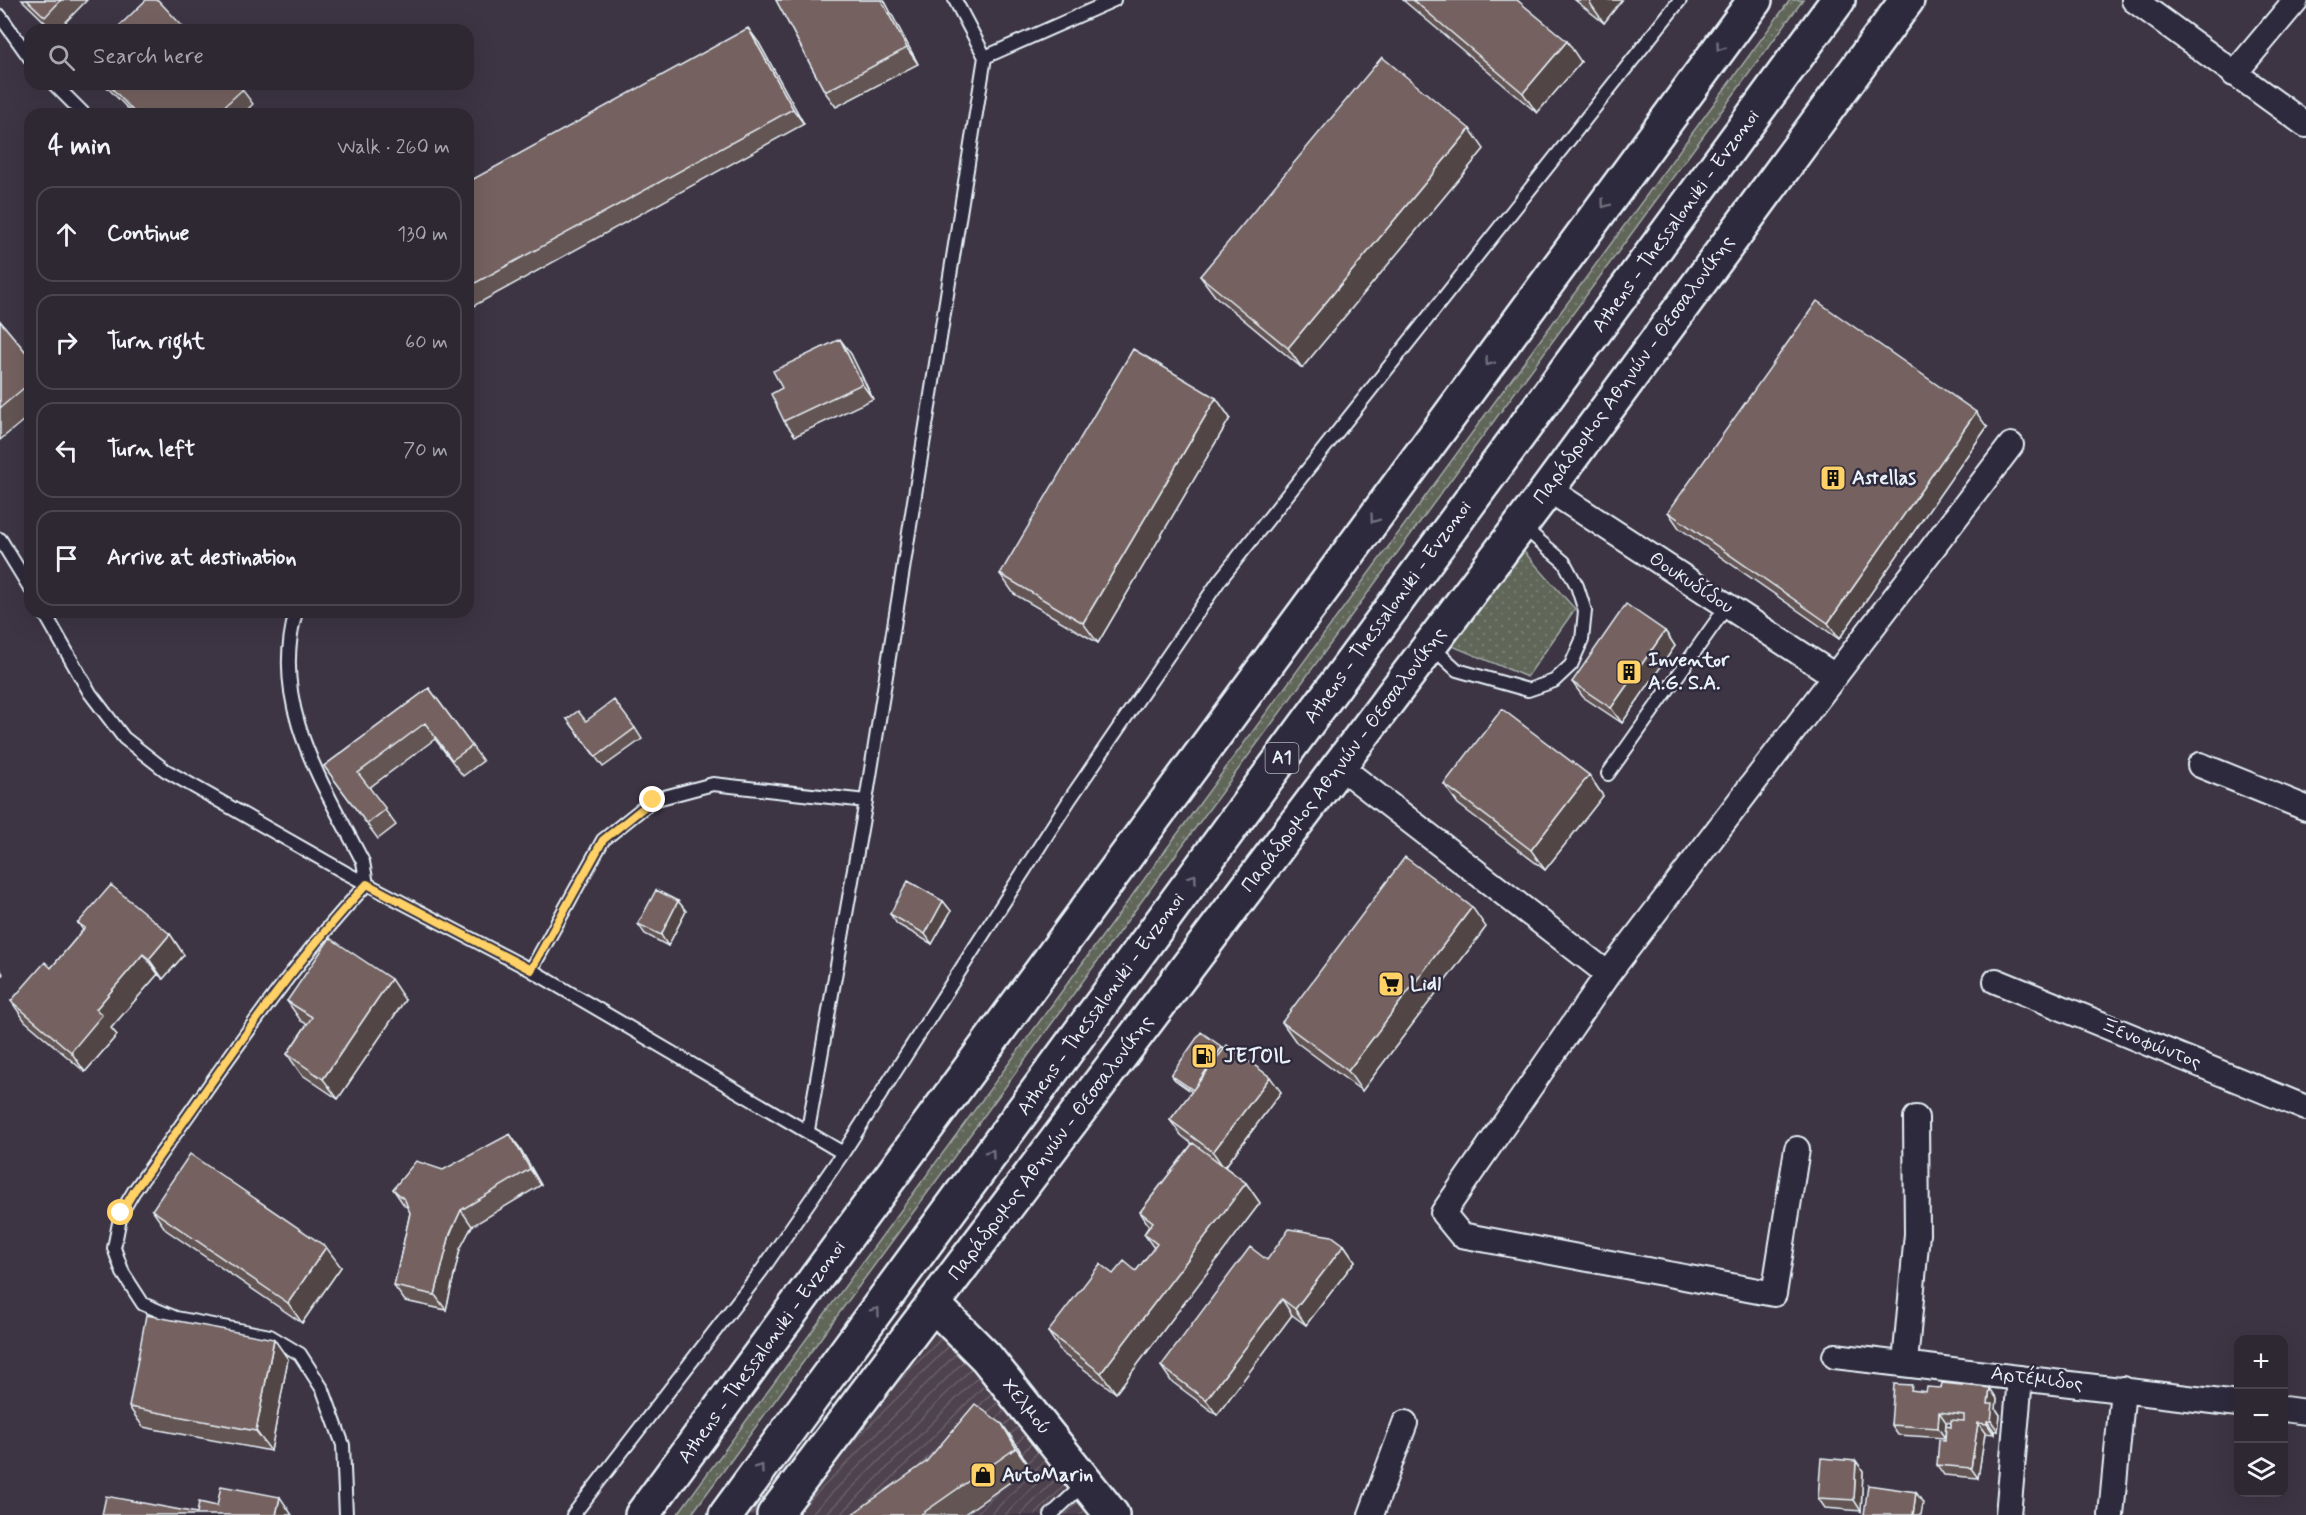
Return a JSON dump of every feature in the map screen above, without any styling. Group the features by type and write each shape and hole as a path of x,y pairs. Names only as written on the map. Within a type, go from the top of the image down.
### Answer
{"main road":[{"name":"Athens - Thessaloniki - Evzonoi","path":"642,1515 1755,0"},
{"name":"Athens - Thessaloniki - Evzonoi","path":"726,1515 1838,0"},
{"name":"Παράδρομος Αθηνών - Θεσσαλονίκης","path":"774,1515 1548,489 1907,0"},
{"name":"Χελμού","path":"934,1305 986,1357 1112,1515"}],"street":[{"path":"2134,0 2306,125"},
{"path":"2234,74 2296,0"},
{"path":"1797,1149 1774,1294 1461,1235 1443,1213 1608,974 2011,445"},
{"name":"Θουκυδίδου","path":"1548,489 1835,676"},
{"path":"2200,765 2306,807"},
{"path":"1339,766 1608,974"},
{"name":"Ξενοφώντος","path":"1996,981 2306,1107"},
{"path":"1905,1363 1917,1233 1916,1118"},
{"name":"Αρτέμιδος","path":"1835,1356 2234,1403"},
{"path":"2008,1515 2020,1378"},
{"path":"2111,1515 2123,1389"},
{"path":"2288,1410 2306,1412"},
{"path":"1371,1515 1406,1423"}],"lane":[{"path":"808,1130 866,801 985,57 955,0"},
{"path":"985,57 1114,0"},
{"path":"573,1515 762,1270 843,1153 1070,799 1219,581 1680,0"},
{"path":"0,16 24,50"},
{"path":"60,90 78,108"},
{"path":"1430,645 1457,670 1528,690 1554,681 1571,665 1582,640 1585,611 1577,586 1564,562 1521,525"},
{"path":"0,539 24,578"},
{"path":"1608,774 1727,606"},
{"path":"47,618 90,693 124,738 165,770 367,884 531,970 808,1130 843,1153"},
{"path":"294,618 290,635 290,669 297,728 363,862 367,884"},
{"path":"531,970 603,840 653,800 713,784 866,801"},
{"path":"346,1515 343,1445 323,1390 300,1354 270,1336 176,1318 143,1304 123,1273 114,1248 121,1213 134,1191 266,1004 330,924 367,884"},
{"path":"1051,1515 1086,1482"}],"shaded area":[{"path":"937,1325 978,1365 1091,1515 716,1515"}],"green space":[{"path":"1790,0 1803,0 691,1515 677,1515"},
{"path":"1519,546 1575,609 1527,677 1445,643"}],"building":[{"path":"27,0 61,0 45,17"},
{"path":"146,0 158,0 180,24 121,24"},
{"path":"776,0 881,0 907,48 825,92"},
{"path":"1413,0 1517,0 1567,41 1523,93"},
{"path":"748,28 793,109 474,284 474,179"},
{"path":"1382,57 1470,129 1288,348 1200,276"},
{"path":"114,90 242,90 222,108 130,108"},
{"name":"Astellas","path":"1817,301 1976,412 1828,623 1668,512"},
{"path":"0,321 24,350 24,388 0,408"},
{"path":"840,339 862,384 784,421 771,394 782,388 773,371"},
{"path":"1133,349 1216,398 1083,623 1000,574"},
{"path":"1626,604 1665,631 1611,708 1572,682"},
{"path":"429,688 472,746 452,760 425,723 358,773 386,809 367,824 324,766"},
{"path":"614,700 635,728 596,757 567,719 578,711 586,721"},
{"path":"1502,709 1589,775 1531,850 1444,784"},
{"name":"Lidl","path":"1405,857 1472,907 1348,1071 1282,1022"},
{"path":"908,881 943,901 925,934 890,914"},
{"path":"111,885 170,934 149,959 143,954 96,1009 102,1015 71,1052 11,1001 45,962 51,968 85,928 78,923"},
{"path":"656,890 678,901 661,935 638,924"},
{"path":"330,938 391,979 323,1079 287,1054 312,1017 287,1001"},
{"path":"1201,1032 1222,1047 1193,1090 1171,1075"},
{"path":"1227,1045 1270,1077 1213,1152 1170,1120"},
{"path":"510,1134 530,1169 461,1210 450,1234 435,1295 394,1286 410,1213 405,1200 393,1189 416,1161 443,1170"},
{"path":"1193,1143 1246,1183 1101,1373 1048,1332 1100,1264 1113,1274 1124,1261 1136,1271 1157,1244 1144,1234 1153,1222 1140,1212"},
{"path":"190,1154 326,1247 288,1303 152,1210"},
{"path":"1289,1229 1332,1236 1344,1245 1295,1309 1282,1299 1206,1400 1161,1366 1250,1247 1267,1260"},
{"path":"146,1315 274,1339 256,1431 129,1407"},
{"path":"1942,1383 1990,1388 1988,1404 1993,1404 1991,1421 1987,1421 1987,1424 1978,1423 1971,1468 1937,1465 1939,1440 1945,1441 1946,1426 1951,1427 1951,1420 1964,1421 1964,1415 1939,1412 1938,1428 1891,1425 1894,1384 1912,1385 1911,1390 1926,1392 1927,1387 1941,1388"},
{"path":"975,1404 1002,1424 1016,1448 920,1515 851,1515 926,1462"},
{"path":"1821,1458 1856,1461 1854,1500 1818,1498"},
{"path":"1868,1485 1916,1492 1913,1515 1864,1515"},
{"path":"221,1486 280,1497 276,1515 102,1515 106,1496 197,1513 199,1502 217,1506"}],"place":[{"name":"Astellas","path":"1833,478"},
{"name":"Inventor A.G. S.A.","path":"1629,672"},
{"name":"Lidl","path":"1391,984"},
{"name":"JETOIL","path":"1204,1056"},
{"name":"AutoMarin","path":"983,1475"}],"route":[{"path":"121,1213 134,1191 266,1004 330,924 367,884 531,970 603,840 653,800"}]}
